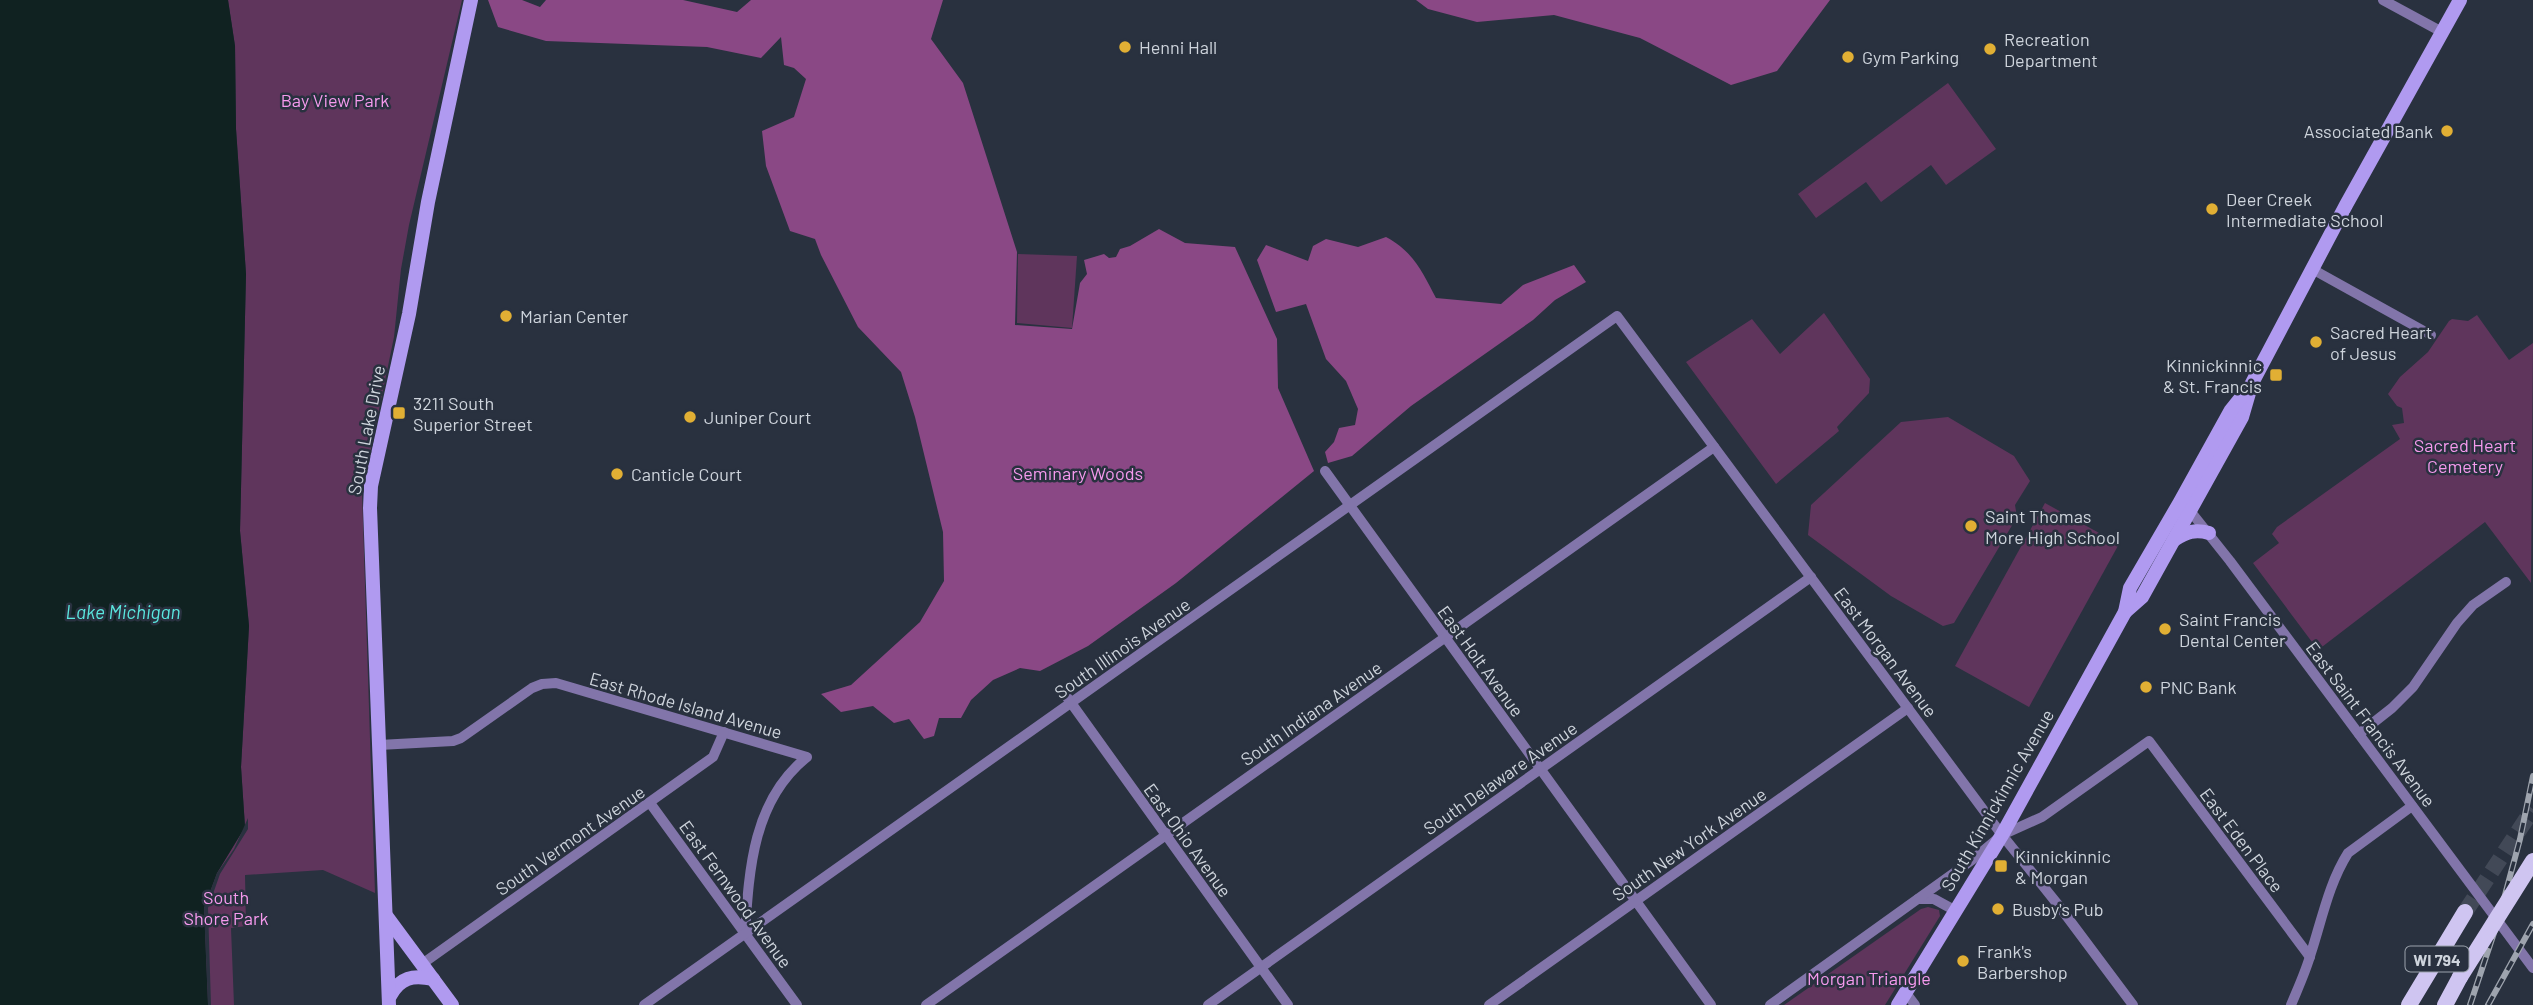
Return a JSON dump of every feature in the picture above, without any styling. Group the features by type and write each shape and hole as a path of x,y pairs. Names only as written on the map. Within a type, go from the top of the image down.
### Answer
{"main road":[{"name":"South Lake Drive","path":"389,1001 372,486 471,0"},
{"name":"South Kinnickinnic Avenue","path":"2125,612 2142,597 2173,541 2185,506 2231,410 2251,385 2460,0"},
{"name":"South Kinnickinnic Avenue","path":"1906,1001 2002,835 2125,612 2130,588 2185,506"},
{"path":"2173,541 2189,532 2209,533"},
{"name":"WI 794","path":"2445,1005 2533,861"},
{"name":"WI 794","path":"2409,1005 2465,912"},
{"path":"387,916 452,1005"},
{"path":"389,1001 398,982 405,978 420,976 433,979"}],"street":[{"path":"2383,0 2442,32"},
{"path":"2312,269 2431,335"},
{"name":"East Morgan Avenue","path":"1617,316 2002,835 2133,1005"},
{"name":"South Illinois Avenue","path":"644,1005 1617,316"},
{"name":"South Indiana Avenue","path":"926,1005 1714,447"},
{"name":"East Holt Avenue","path":"1325,471 1711,1005"},
{"name":"East Saint Francis Avenue","path":"2185,506 2209,533 2533,968"},
{"name":"South Delaware Avenue","path":"1208,1005 1811,577"},
{"path":"2359,734 2392,709 2413,687 2457,623 2473,605 2506,582"},
{"name":"East Rhode Island Avenue","path":"379,744 453,741 533,688 556,683 807,757 777,788 761,825 754,849 745,934"},
{"name":"East Ohio Avenue","path":"1064,693 1288,1005"},
{"name":"South New York Avenue","path":"1489,1005 1908,708"},
{"name":"South Vermont Avenue","path":"422,964 713,757 724,732"},
{"name":"East Eden Place","path":"2002,835 2042,817 2149,741 2310,957"},
{"name":"East Fernwood Avenue","path":"650,803 797,1005"},
{"path":"2291,1005 2310,957 2334,881 2348,853 2412,806"},
{"path":"1770,1005 2002,835"},
{"path":"1918,899 1934,899 1956,911"}],"green space":[{"name":"Bay View Park","path":"228,0 462,0 409,225 394,337 362,492 375,893 323,870 245,875 246,926 231,928 234,1005 208,1005 204,908 217,873 245,827 241,767 249,626 240,531 246,274 236,129 235,46"},
{"name":"Seminary Woods","path":"488,0 522,0 540,7 546,0 683,0 737,12 751,0 943,0 931,39 963,83 1017,252 1015,325 1072,329 1080,283 1087,274 1084,260 1104,254 1109,258 1116,257 1120,249 1159,229 1185,243 1235,247 1277,339 1278,388 1314,471 1176,583 1088,646 1040,671 1020,668 993,680 971,700 961,718 939,718 934,736 924,739 909,719 894,723 873,706 841,712 821,694 851,685 920,622 944,581 943,532 915,417 901,372 858,327 815,239 790,231 766,166 762,131 794,117 806,79 794,68 784,65 781,37 761,58 707,47 546,41 498,27"},
{"path":"1416,0 1830,0 1777,71 1731,85 1640,38 1554,15 1477,22 1428,9"},
{"path":"1948,83 1996,149 1946,185 1931,165 1881,202 1866,182 1816,218 1798,194"},
{"path":"1386,237 1410,256 1422,271 1436,298 1501,304 1523,285 1574,265 1586,282 1555,300 1533,320 1411,406 1352,456 1328,463 1325,452 1334,442 1339,428 1355,425 1358,409 1346,381 1326,359 1306,304 1276,312 1257,260 1266,245 1308,261 1313,246 1326,239 1358,247"},
{"path":"1018,254 1077,256 1072,328 1017,323"},
{"path":"1824,313 1870,379 1869,393 1837,427 1839,431 1776,484 1686,362 1752,319 1780,354"},
{"name":"Sacred Heart Cemetery","path":"2477,315 2509,360 2533,343 2531,583 2485,522 2318,650 2253,563 2279,543 2272,534 2277,527 2400,439 2392,425 2404,423 2402,408 2397,406 2388,394 2400,377 2428,352 2449,321 2468,321"},
{"path":"1948,417 2014,456 2030,481 2015,505 2017,517 1954,623 1943,626 1891,596 1808,535 1811,505 1901,422"},
{"path":"2045,503 2119,544 2029,707 1955,666"},
{"name":"Morgan Triangle","path":"1928,907 1939,910 1940,916 1885,1005 1784,1005 1921,909"}],"water":[{"name":"Lake Michigan","path":"0,0 228,0 235,46 236,129 246,274 240,531 249,626 241,767 245,827 217,873 204,908 208,1005 0,1005"}],"pier":[{"path":"248,818 248,829 220,874 208,908 211,1005 208,1005 204,908 217,873 234,849"}],"tunnel":[{"path":"2465,912 2533,809"}],"railway":[{"path":"2470,1005 2498,921 2520,839 2533,776"},
{"path":"2488,1005 2533,924"}],"place":[{"name":"Henni Hall","path":"1125,47"},
{"name":"Recreation Department","path":"1990,49"},
{"name":"Gym Parking","path":"1848,57"},
{"name":"Associated Bank","path":"2447,131"},
{"name":"Deer Creek Intermediate School","path":"2212,209"},
{"name":"Marian Center","path":"506,316"},
{"name":"Sacred Heart of Jesus","path":"2316,342"},
{"name":"Kinnickinnic & St. Francis","path":"2276,375"},
{"name":"3211 South Superior Street","path":"399,413"},
{"name":"Juniper Court","path":"690,417"},
{"name":"Canticle Court","path":"617,474"},
{"name":"Saint Thomas More High School","path":"1971,526"},
{"name":"Saint Francis Dental Center","path":"2165,629"},
{"name":"PNC Bank","path":"2146,687"},
{"name":"Kinnickinnic & Morgan","path":"2001,866"},
{"name":"Busby's Pub","path":"1998,909"},
{"name":"Frank's Barbershop","path":"1963,961"}],"park label":[{"name":"South Shore Park","path":"226,907"}]}
